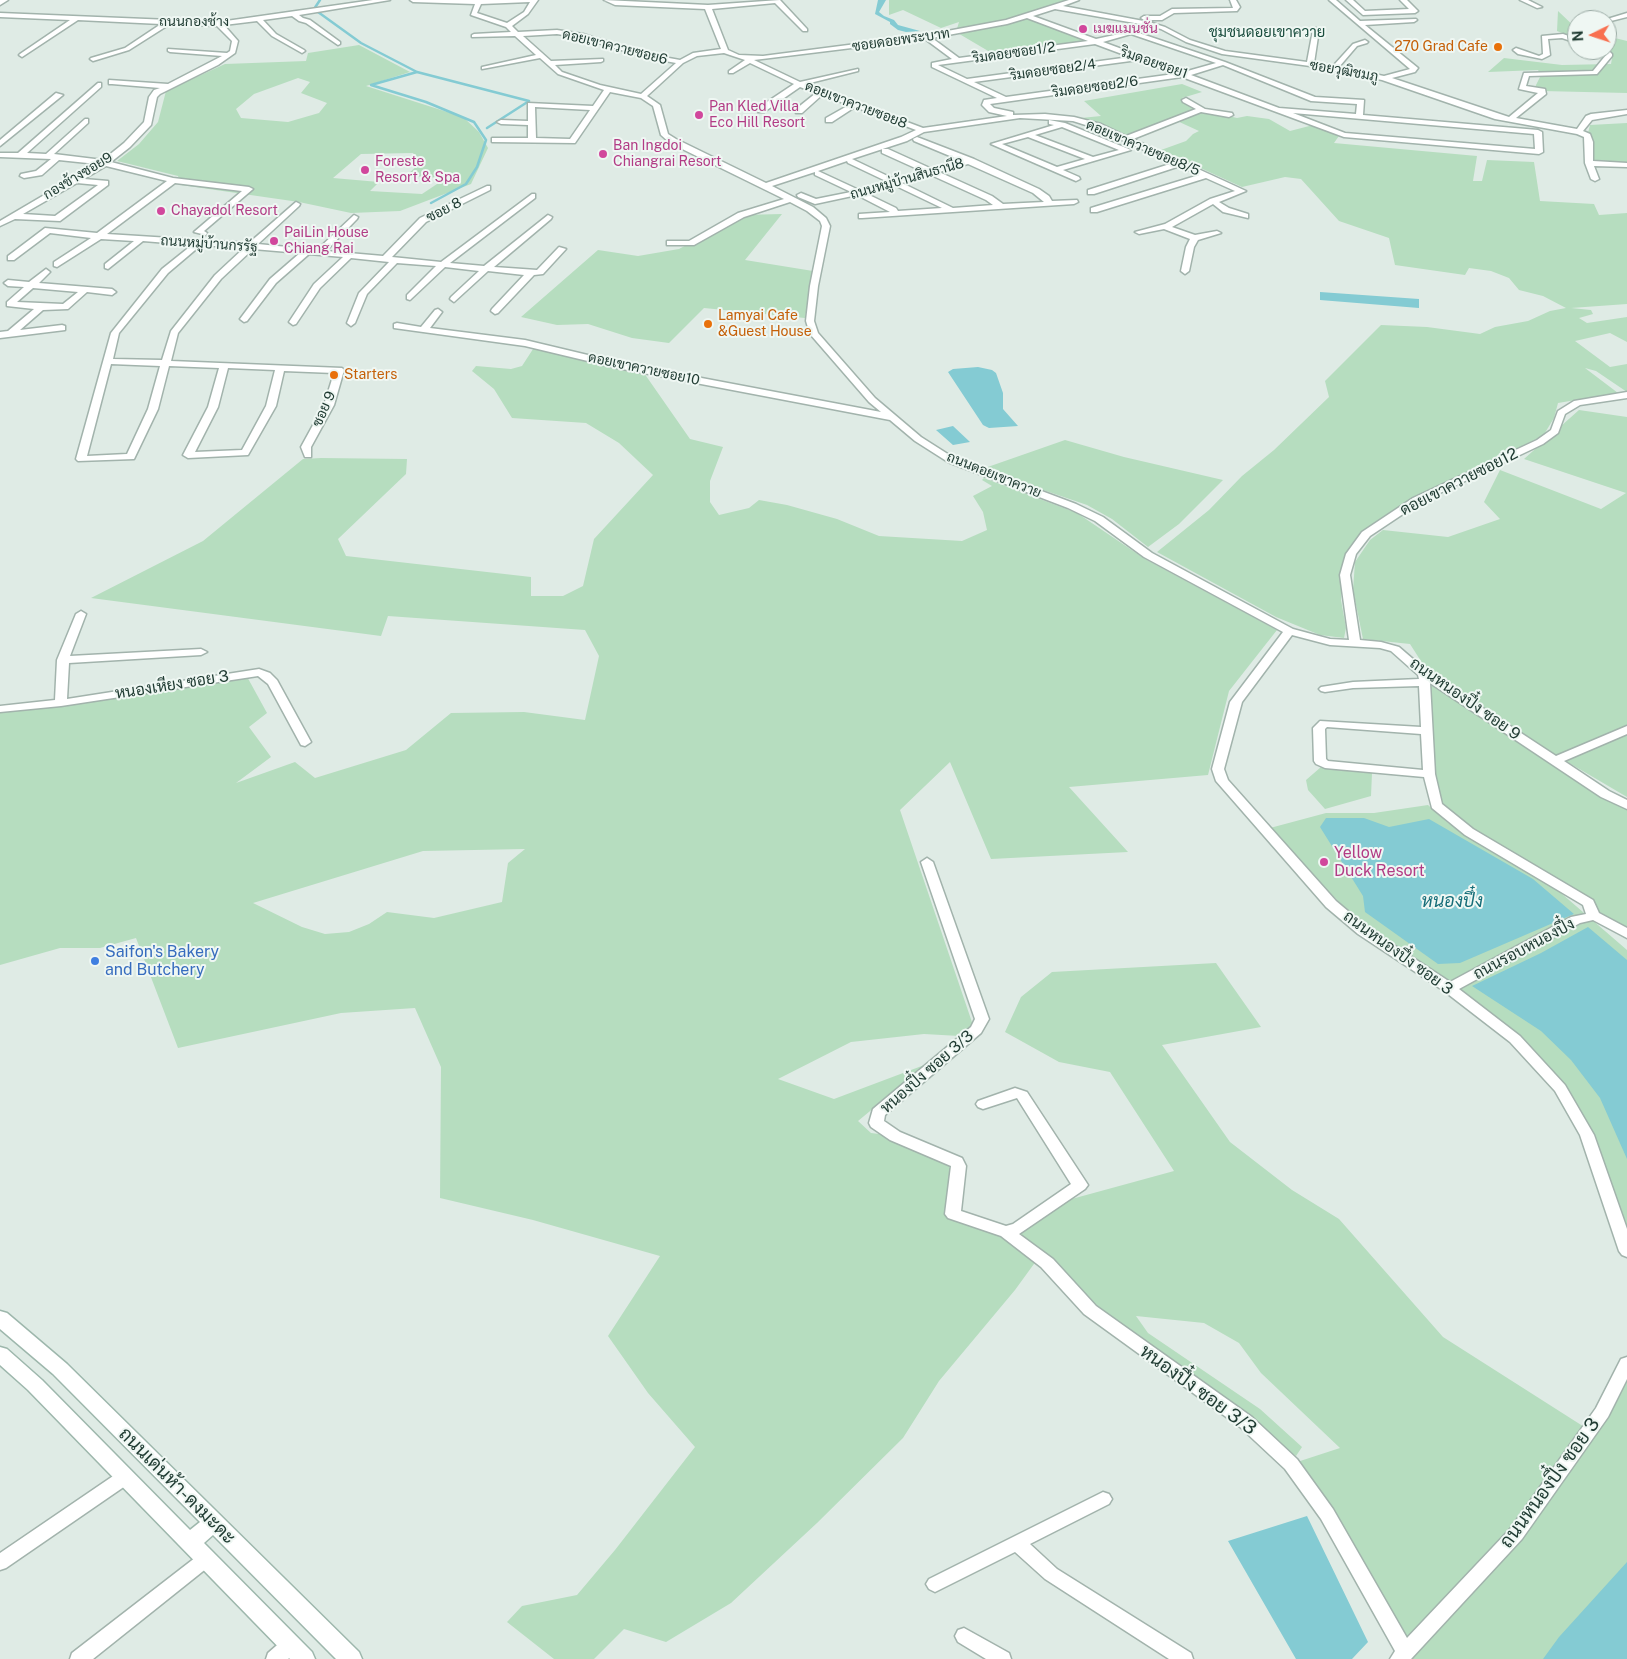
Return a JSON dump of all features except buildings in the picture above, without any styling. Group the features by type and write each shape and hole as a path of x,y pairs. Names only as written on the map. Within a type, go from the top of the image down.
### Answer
{"main road":[{"name":"ถนนเด่นห้า-ดงมะดะ","path":"0,1318 60,1369 350,1659"},
{"name":"ถนนเด่นห้า-ดงมะดะ","path":"0,1354 35,1385 297,1652"},
{"path":"190,1542 214,1524"}],"street":[{"path":"0,4 5,0"},
{"name":"ถนนกองช้าง","path":"0,15 219,24 387,0"},
{"path":"413,0 534,0"},
{"path":"508,26 526,13 534,0"},
{"path":"606,0 708,8 724,3 777,0 805,30"},
{"name":"ซอยดอยพระบาท","path":"725,51 749,59 926,37 987,27 1076,0"},
{"path":"1126,18 1162,18 1172,11 1235,10 1237,7 1233,0"},
{"path":"1332,0 1415,68 1410,72 1384,78"},
{"path":"1349,0 1363,13 1415,11 1402,0"},
{"path":"1523,0 1539,7"},
{"path":"479,1 473,14 508,26 560,73 608,89 643,96 681,62 695,54 725,51 708,8"},
{"name":"ซอยวุฒิชมภู","path":"1055,7 1126,18 1163,28 1188,41 1224,53 1310,64 1384,78 1509,120 1579,132"},
{"path":"294,14 301,20 308,21 338,43"},
{"name":"ริมดอยซอย1","path":"1028,16 1344,135 1539,152 1538,132 1359,117"},
{"path":"22,55 77,18"},
{"path":"260,18 261,23 274,35 302,51"},
{"path":"1358,23 1414,20"},
{"path":"93,59 127,49 166,23"},
{"path":"170,50 229,55 232,52 234,41 219,24"},
{"path":"1310,64 1316,30"},
{"name":"ดอยเขาควายซอย6","path":"474,36 556,32 583,36 646,56 681,62"},
{"name":"ริมดอยซอย1/2","path":"966,81 934,66 934,64 1094,42 1131,32 1223,62 1314,99 1361,102 1359,117"},
{"path":"926,37 958,60"},
{"path":"1516,50 1525,55 1540,58 1547,56 1544,37 1567,37"},
{"path":"1334,69 1355,45 1364,42"},
{"name":"กองช้างซอย9","path":"0,224 72,180 105,163 127,145 148,123 153,98 167,86 216,64 229,55"},
{"path":"484,68 541,56"},
{"name":"ริมดอยซอย2/4","path":"966,81 1140,58"},
{"path":"731,72 749,59"},
{"name":"ดอยเขาควายซอย8","path":"749,59 760,67 799,84 922,130"},
{"path":"550,63 601,60"},
{"path":"1509,120 1542,94 1542,91 1522,87 1526,74 1595,73 1606,60"},
{"name":"ริมดอยซอย2/6","path":"1004,99 1186,74 1223,62"},
{"path":"761,110 799,84 856,70"},
{"path":"966,81 1004,99"},
{"path":"112,82 167,86"},
{"path":"19,156 98,84"},
{"path":"494,140 572,141 608,89"},
{"path":"798,111 821,92"},
{"path":"0,144 59,95"},
{"name":"ถนนดอยเขาควาย","path":"643,96 656,105 666,135 672,141 810,209 823,220 826,226 814,286 810,321 814,334 872,400 890,417 918,439 951,460 1072,506 1099,519 1148,555 1289,630"},
{"path":"1004,99 987,102 986,105 992,110 1020,116"},
{"path":"1312,113 1314,99"},
{"path":"1186,100 1202,108 1201,110"},
{"path":"532,140 530,105 595,108"},
{"path":"829,120 854,105"},
{"path":"1128,138 1201,110 1229,115"},
{"path":"1280,110 1359,117"},
{"path":"1595,179 1590,163 1587,136 1579,132 1589,118 1627,112"},
{"name":"ดอยเขาควายซอย8/5","path":"922,130 1020,116 1074,119 1128,138 1242,191 1213,201"},
{"path":"1037,116 1126,150 1056,170"},
{"path":"48,156 85,121"},
{"path":"501,122 531,123"},
{"path":"1062,125 994,144 1076,179"},
{"name":"ดอยเขาควายซอย8","path":"766,186 904,139 922,130"},
{"path":"1029,135 1093,160"},
{"path":"916,139 1036,191 1046,198 1049,204"},
{"path":"885,151 989,198 1001,207"},
{"path":"0,155 48,156 105,163 174,180 249,189 198,232 203,233"},
{"path":"24,176 39,173 57,157"},
{"path":"852,161 952,210"},
{"name":"ถนนหมู่บ้านสินธานี8","path":"843,197 971,162"},
{"path":"1091,192 1181,163"},
{"path":"1590,163 1627,165"},
{"path":"818,173 893,210 895,214"},
{"path":"1094,210 1206,175"},
{"path":"13,216 58,219 105,183 72,180"},
{"path":"57,264 99,236 174,180"},
{"path":"795,182 787,185 787,188 815,202 843,197"},
{"name":"ซอย 8","path":"352,323 363,293 423,220 487,188"},
{"path":"410,297 442,264 532,196"},
{"path":"810,209 837,201 843,197"},
{"path":"670,243 691,243 741,215 790,199"},
{"path":"1139,232 1168,226 1213,201 1226,210 1245,216"},
{"path":"862,216 1074,202"},
{"path":"199,243 165,271 115,333 81,458 131,457 153,409 164,363 174,333 218,277 296,204"},
{"path":"319,253 354,217"},
{"path":"454,299 486,269 548,217"},
{"path":"1168,226 1168,229 1195,238 1216,233"},
{"name":"ถนนหมู่บ้านกรรัฐ","path":"11,258 48,230 99,236 250,246 531,273"},
{"path":"1185,271 1190,247 1195,238"},
{"path":"108,266 141,239"},
{"path":"495,311 531,273 540,272 562,249"},
{"path":"244,319 273,281 306,252"},
{"path":"293,322 317,286 349,256"},
{"path":"46,272 10,304 65,307 84,291"},
{"path":"8,283 112,292"},
{"path":"10,334 41,307"},
{"path":"423,330 438,312"},
{"name":"ดอยเขาควายซอย10","path":"397,326 525,343 617,365 890,417"},
{"path":"0,335 62,328"},
{"path":"106,361 224,365 280,367 271,406 246,453 188,455 213,407 224,365"},
{"name":"ซอย 9","path":"280,367 339,370 329,405 307,451"},
{"name":"ดอยเขาควายซอย12","path":"1355,644 1345,575 1351,554 1366,534 1417,500 1540,442 1555,431 1561,412 1576,403 1626,396"},
{"path":"61,703 63,660 81,614"},
{"name":"ถนนหนองปึ๋ง ซอย 9","path":"1289,630 1330,642 1395,649 1424,678 1605,794 1627,805"},
{"name":"ถนนหนองปึ๋ง ซอย 3","path":"1289,630 1236,702 1218,769 1222,781 1331,904 1363,931 1449,988 1515,1040 1560,1088 1587,1135 1627,1251"},
{"path":"63,660 201,652"},
{"name":"หนองเหียง ซอย 3","path":"0,709 61,703 259,672 266,675 272,682 306,742"},
{"path":"1325,689 1424,678 1429,774 1436,805 1469,832 1588,903 1594,916"},
{"path":"1426,731 1324,723 1319,728 1320,761 1324,764 1429,774"},
{"path":"1555,761 1627,730"},
{"name":"หนองปึ๋ง ซอย 3/3","path":"927,862 982,1019 976,1030 878,1113 876,1123 895,1136 954,1160 959,1166 953,1214 1006,1232 1047,1263 1090,1310 1246,1422 1290,1464 1327,1514 1402,1656"},
{"name":"ถนนรอบหนองปึ๋ง","path":"1449,988 1576,920 1594,916 1627,934"},
{"path":"983,1104 1015,1093 1022,1095 1080,1185 1018,1228 1006,1232"},
{"name":"ถนนหนองปึ๋ง ซอย 3","path":"1402,1656 1516,1534 1602,1412 1627,1363"},
{"path":"0,1563 125,1476"},
{"path":"935,1584 1103,1499"},
{"path":"1016,1542 1051,1574 1184,1659"},
{"path":"78,1659 206,1559"},
{"path":"964,1636 1002,1659"},
{"path":"275,1659 297,1652"}],"green space":[{"path":"889,0 1076,0 1029,15 1094,42 995,55 956,32 959,22 941,28 903,10 889,15"},
{"path":"1558,11 1567,20 1567,35 1557,31"},
{"path":"1617,38 1627,41 1627,93 1542,91 1535,87 1541,75 1538,70 1488,72 1504,58 1562,65 1611,64 1612,60 1617,60"},
{"path":"359,45 410,72 366,86 463,117 479,132 488,148 471,184 400,211 351,213 299,202 181,185 178,176 117,161 139,144 158,122 166,91 225,64 306,61 308,53","holes":["298,78 310,82 301,93 327,103 319,113 288,122 241,118 236,109 254,94","413,153 420,163 406,176 446,178 422,194 370,191 379,182 333,178 361,154"]},
{"path":"1182,84 1202,92 1182,98 1200,109 1129,136 1081,118 1101,116 1084,101"},
{"path":"1201,110 1237,118 1247,116 1269,119 1290,131 1317,124 1341,133 1334,143 1477,156 1473,181 1482,181 1487,160 1534,162 1540,201 1594,204 1599,215 1627,213 1627,304 1571,308 1591,310 1593,314 1579,318 1587,323 1627,317 1627,342 1610,333 1575,341 1610,367 1627,364 1627,392 1596,371 1585,368 1618,393 1558,403 1554,418 1543,436 1421,494 1374,524 1351,545 1341,571 1341,600 1346,628 1344,638 1320,635 1276,617 1157,552 1209,510 1242,476 1274,450 1329,397 1325,381 1381,325 1427,327 1480,334 1495,327 1528,321 1550,311 1566,308 1543,296 1519,290 1509,278 1491,271 1469,268 1465,275 1395,265 1389,238 1339,221 1301,179 1285,177 1242,187 1161,150 1186,141 1199,131 1175,120"},
{"path":"1627,123 1627,163 1593,160 1588,133 1590,125"},
{"path":"782,214 745,260 813,271 805,318 704,308 669,343 632,338 588,324 557,325 521,317 598,250 638,256 679,249 742,215"},
{"path":"535,346 637,369 644,373 690,439 723,447 710,481 710,502 719,515 749,508 759,500 787,505 837,519 879,536 962,541 987,530 983,512 973,496 992,486 982,480 984,478 1077,513 1145,559 1277,630 1229,691 1208,775 1069,787 1128,852 991,859 950,762 900,810 977,1037 924,1034 851,1042 778,1079 834,1099 927,1064 858,1121 871,1133 895,1136 957,1162 953,1214 1006,1232 1039,1257 1015,1290 939,1381 903,1438 817,1523 731,1603 666,1642 624,1629 594,1659 554,1659 507,1622 522,1606 577,1595 615,1550 695,1447 648,1393 608,1336 660,1256 533,1220 440,1198 441,1067 415,1008 341,1013 178,1048 136,938 100,948 60,948 0,965 0,708 72,701 245,673 267,713 249,727 271,757 236,783 295,762 315,778 406,750 451,713 524,712 585,720 599,656 585,630 388,616 381,636 91,598 203,541 303,459 321,458 407,459 406,474 338,539 346,556 531,577 531,596 563,596 583,586 594,539 653,475 619,443 586,423 512,418 494,389 472,371 476,366 511,369 522,366","holes":["525,849 508,863 502,902 434,918 387,912 369,924 349,932 325,934 302,927 253,903 423,851"]},
{"path":"1579,410 1627,417 1627,797 1530,740 1469,700 1426,669 1410,644 1363,639 1353,590 1355,562 1370,540 1383,530 1448,537 1500,519 1484,502 1500,470 1601,509 1626,493 1524,459"},
{"path":"1065,440 1124,457 1223,480 1179,524 1148,547 1112,519 1087,505 982,469"},
{"path":"1424,674 1627,805 1627,934 1547,881 1627,950 1627,1228 1584,1117 1552,1072 1434,973 1360,923 1309,872 1270,828 1326,813 1374,813 1428,805 1448,823 1534,872 1436,805"},
{"path":"1321,767 1372,773 1371,796 1325,809 1308,790 1306,780"},
{"path":"1216,963 1261,1027 1162,1045 1230,1142 1292,1190 1339,1219 1443,1337 1589,1430 1466,1587 1541,1502 1572,1453 1607,1408 1627,1371 1627,1659 1398,1659 1404,1652 1291,1464 1340,1448 1261,1373 1239,1343 1204,1323 1136,1316 1148,1333 1260,1409 1302,1447 1296,1456 1106,1313 1011,1231 1068,1200 1174,1171 1110,1072 1059,1062 1005,1032 1021,997 1052,972"}],"water":[{"path":"878,0 886,0 879,12 884,16 894,20 898,25 920,31 906,32 898,30 890,22 875,14"},
{"path":"1320,292 1419,299 1419,308 1320,300"},
{"path":"978,367 992,370 996,373 1003,393 1003,409 1018,426 989,428 983,425 948,372 953,369"},
{"path":"953,426 970,442 953,445 936,430"},
{"name":"หนองปึ๋ง","path":"1326,818 1364,818 1389,827 1429,819 1533,879 1574,914 1460,963 1438,964 1365,912 1363,896 1320,827"},
{"path":"1588,927 1627,960 1627,1159 1600,1098 1571,1060 1541,1031 1472,986 1541,953"},
{"path":"1307,1516 1368,1642 1352,1659 1296,1659 1228,1541"},
{"path":"1627,1562 1627,1659 1543,1659 1559,1637"}],"waterway":[{"path":"314,9 320,0"},
{"path":"318,12 361,43 417,72"},
{"path":"417,72 529,101 487,128"},
{"path":"417,72 371,85 426,102 474,122 486,140 477,167 466,184 431,203"}],"place":[{"name":"เมฆแมนชั่น","path":"1083,29"},
{"name":"270 Grad Cafe","path":"1498,47"},
{"name":"Pan Kled Villa Eco Hill Resort","path":"699,115"},
{"name":"Ban Ingdoi Chiangrai Resort","path":"603,154"},
{"name":"Foreste Resort & Spa","path":"365,170"},
{"name":"Chayadol Resort","path":"161,211"},
{"name":"PaiLin House Chiang Rai","path":"274,241"},
{"name":"Lamyai Cafe &Guest House","path":"708,324"},
{"name":"Starters","path":"334,375"},
{"name":"Yellow Duck Resort","path":"1324,862"},
{"name":"Saifon's Bakery and Butchery","path":"95,961"}],"district":[{"name":"ชุมชนดอยเขาควาย","path":"1267,32"}]}
